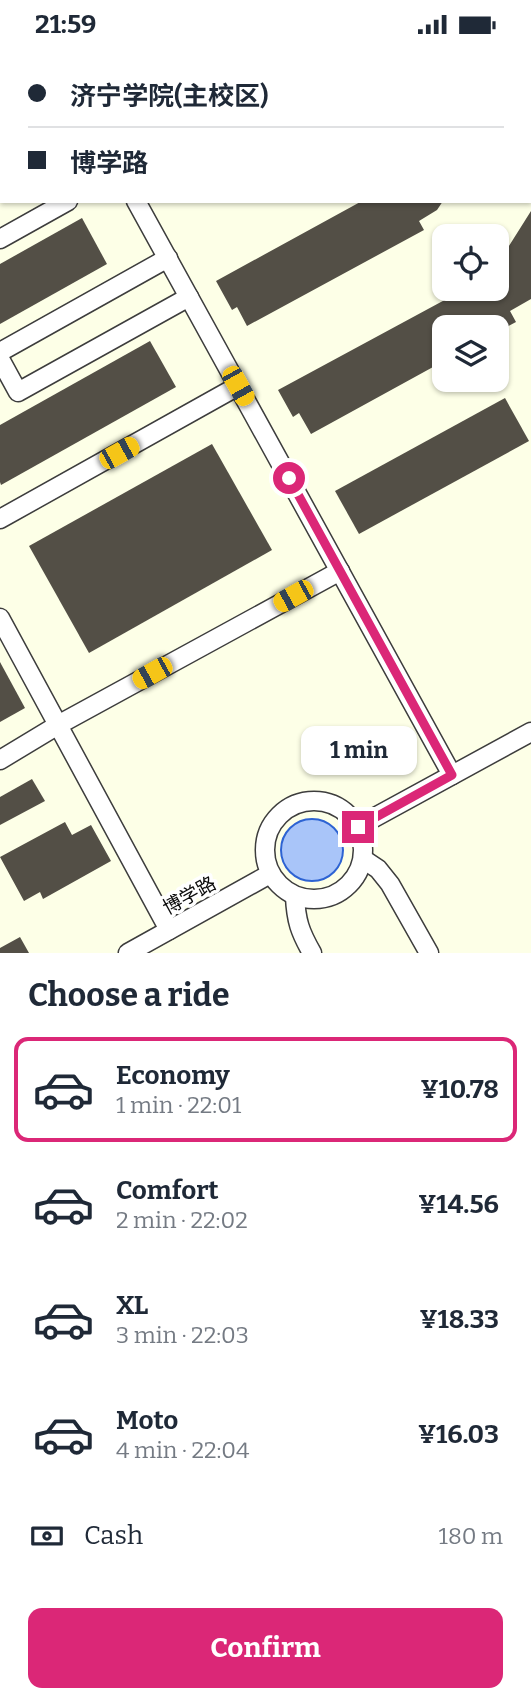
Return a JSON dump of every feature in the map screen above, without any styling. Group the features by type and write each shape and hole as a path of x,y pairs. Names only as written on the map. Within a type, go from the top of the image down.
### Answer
{"street":[{"path":"0,239 64,203"},
{"path":"137,203 452,775"},
{"path":"0,352 168,258"},
{"path":"0,359 18,392 189,297"},
{"path":"0,519 238,386"},
{"path":"0,760 58,725 340,571"},
{"path":"0,618 165,933"},
{"path":"358,827 531,732"},
{"path":"322,802 343,810 358,827 362,837 363,859 347,888 338,894 316,900 305,899 285,891 276,883 270,874 264,853 265,842 273,822 290,807 300,803 322,802"},
{"path":"363,859 378,869 390,884 429,953"},
{"name":"博学路","path":"128,953 270,874"},
{"path":"295,896 295,912 300,932 312,953"}],"water":[{"path":"306,819 318,819 334,828 341,838 341,862 334,872 318,881 306,881 295,876 286,867 281,856 281,844 286,833 295,824"}],"building":[{"path":"358,203 442,203 437,210 419,221 424,230 247,326 237,307 232,310 216,281"},
{"path":"531,211 531,299 510,311 516,322 509,326 509,315 432,315 432,368 311,434 299,413 293,417 278,390 443,301 509,301 509,246"},
{"path":"82,218 107,264 0,324 0,264"},
{"path":"150,341 176,387 1,485 0,425"},
{"path":"505,398 529,441 359,534 335,491"},
{"path":"212,444 272,550 89,653 29,546"},
{"path":"0,662 25,708 0,722"},
{"path":"32,779 45,801 0,825 0,797"},
{"path":"65,822 72,835 91,825 111,861 43,899 40,892 24,901 0,857"},
{"path":"20,937 29,953 0,953 0,948"}],"route":[{"path":"289,478 452,775 358,827"}]}
